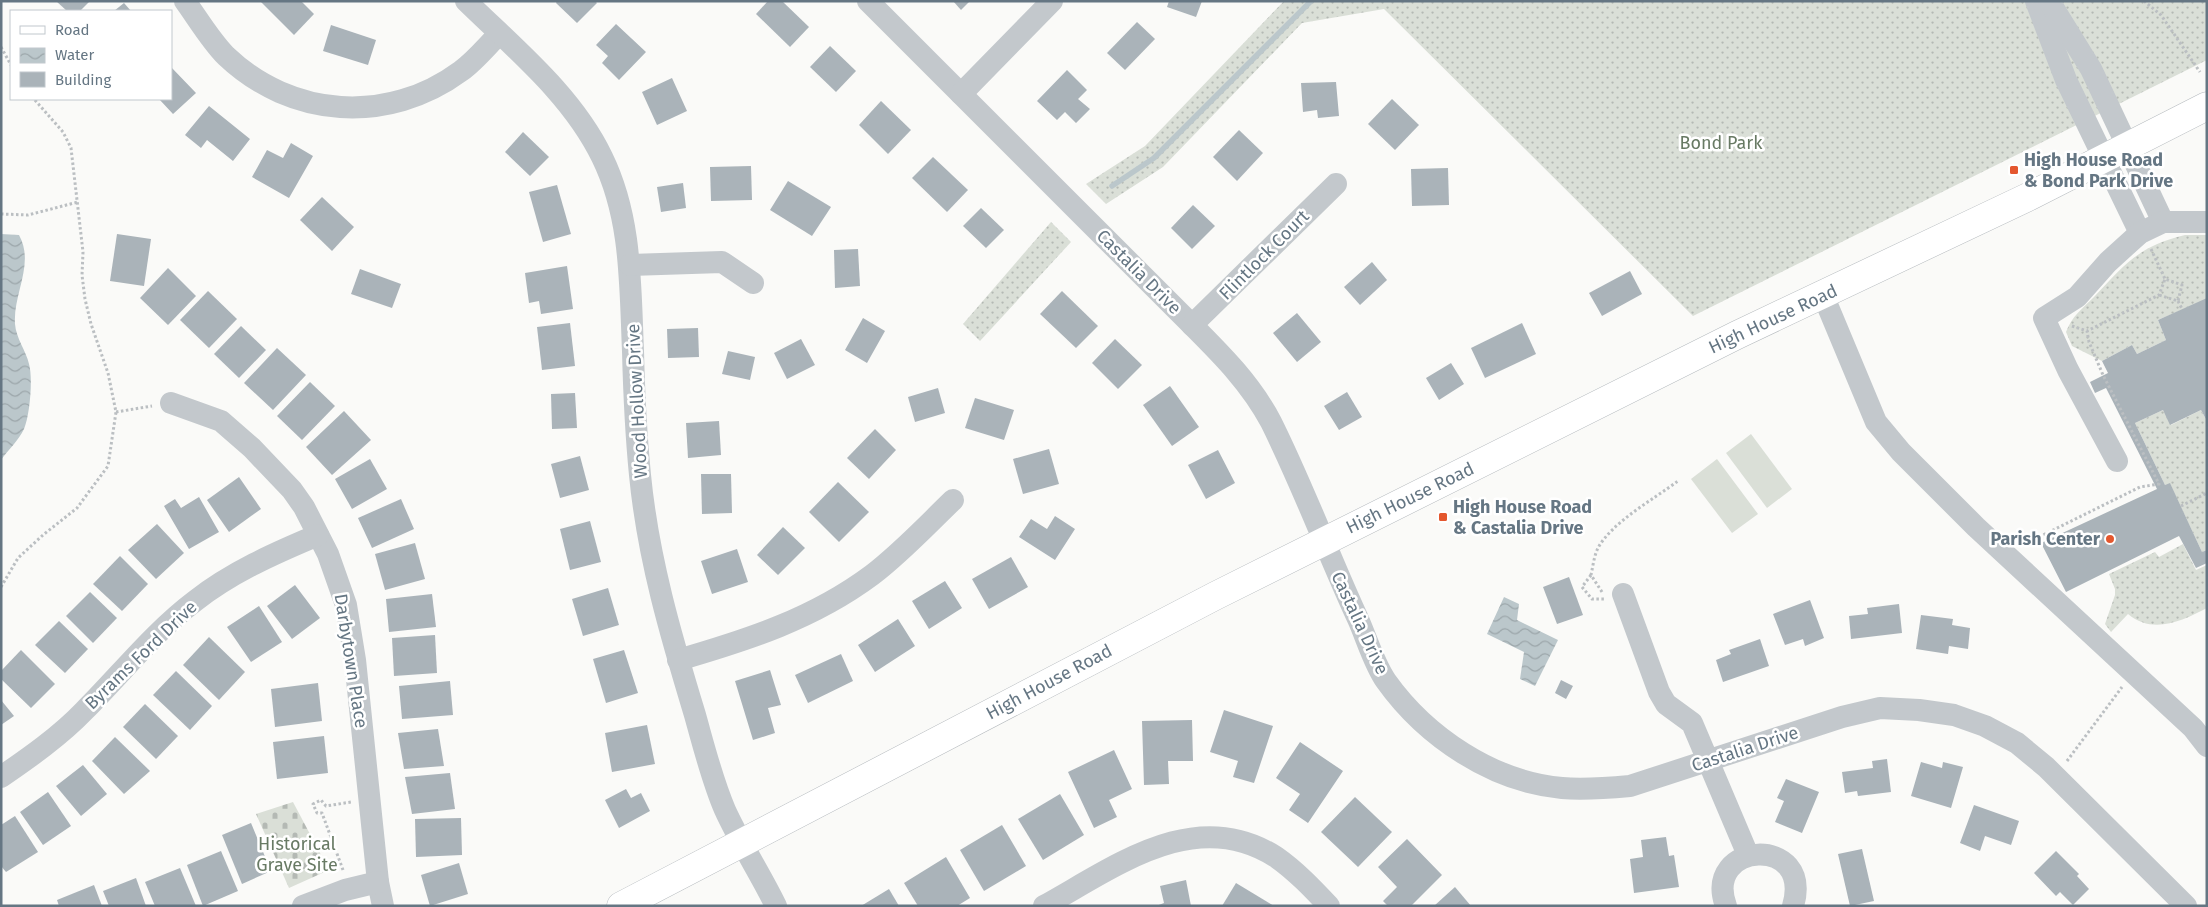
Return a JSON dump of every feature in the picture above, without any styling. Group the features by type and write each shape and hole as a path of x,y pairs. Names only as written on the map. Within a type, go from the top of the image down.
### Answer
{"main road":[{"name":"High House Road","path":"621,906 1324,541 1710,348 1941,240 2207,106"}],"street":[{"path":"185,1 224,54 242,70 266,87 328,107 370,107 411,97 434,87 461,71 499,34"},
{"name":"Wood Hollow Drive","path":"466,1 564,99 603,158 622,208 630,265 637,445 643,505 655,574 678,660 720,797 741,843 776,906"},
{"name":"Castalia Drive","path":"868,1 1192,325 1233,367 1254,393 1270,421 1386,680 1443,740 1500,774 1561,788 1596,789 1630,786 1842,717 1880,708 1920,710 1954,715 2017,743 2046,767 2186,906"},
{"path":"961,94 1052,1"},
{"path":"2036,1 2066,80 2163,222"},
{"path":"2049,1 2091,69 2115,153 2144,238"},
{"path":"2066,80 2091,69"},
{"name":"Flintlock Court","path":"1192,325 1336,184"},
{"path":"2117,461 2068,370 2044,318 2077,297 2108,262 2144,238 2163,222 2207,222"},
{"path":"630,265 722,262 753,283"},
{"path":"1823,295 1876,422 1901,452 1969,520 2193,728 2207,746"},
{"name":"Darbytown Place","path":"171,403 221,421 252,448 292,490 304,507 335,572 346,605 355,660 378,882 383,906"},
{"path":"678,660 756,637 823,606 873,574 953,500"},
{"name":"Byrams Ford Drive","path":"1,777 49,742 83,712 174,618 196,600 261,560 318,535"},
{"path":"1624,594 1658,692 1666,704 1692,723 1710,761 1748,855"},
{"path":"1044,906 1145,851 1176,840 1202,836 1234,839 1274,856 1290,868 1330,906"},
{"path":"1726,906 1722,893 1724,880 1729,869 1737,861 1748,855 1760,853 1772,855 1783,861 1792,871 1796,882 1797,894 1793,906"},
{"path":"303,906 345,890 378,882"}],"path":[{"path":"2144,1 2161,15 2200,72"},
{"path":"1,47 10,63"},
{"path":"1,587 18,558 42,535 77,508 108,466 116,412 108,373 91,324 85,299 78,202 71,148 63,132 35,100"},
{"path":"1,214 28,215 78,202"},
{"path":"2144,238 2165,279 2182,285 2178,301 2182,309"},
{"path":"2159,296 2165,279"},
{"path":"2068,324 2087,331 2159,296 2178,301"},
{"path":"116,412 130,410"},
{"path":"1591,575 1606,599 1592,599 1582,587 1591,575 1597,550 1604,539 1618,525 1678,481"},
{"path":"2181,506 2207,493"},
{"path":"2066,763 2133,673"},
{"path":"322,813 317,813 314,804 321,800 326,806"},
{"path":"326,806 352,802"},
{"path":"326,806 322,813 343,870"}],"green space":[{"name":"Bond Park","path":"1284,1 2207,1 2207,60 1693,316 1384,9 1302,23 1163,167 1106,204 1086,184 1145,146"},
{"path":"1051,222 1071,242 980,341 963,324"},
{"path":"2185,235 2207,235 2207,299 2158,320 2166,340 2137,354 2132,345 2102,361 2072,346 2066,332 2071,321 2124,266 2144,251 2169,239"},
{"path":"2163,410 2171,425 2201,410 2207,421 2207,550 2202,552 2170,484 2165,485 2135,423"},
{"path":"1751,434 1792,489 1767,508 1726,453"},
{"path":"1717,459 1758,514 1732,533 1691,479"},
{"path":"2183,544 2196,570 2207,565 2207,608 2178,621 2157,625 2147,624 2128,614 2111,632 2105,624 2115,595 2115,589 2109,574 2155,552 2159,557"},
{"name":"Historical Grave Site","path":"293,802 329,870 289,888 256,814"}],"water":[{"path":"1,234 19,235 23,246 24,268 15,312 15,324 29,364 31,387 28,415 24,429 1,460"},
{"path":"1504,597 1519,604 1517,620 1558,640 1535,686 1520,679 1524,652 1487,634"}],"building":[{"path":"56,1 90,1 81,10 66,10"},
{"path":"260,1 301,1 314,14 294,35"},
{"path":"557,1 595,1 597,3 577,23 556,3"},
{"path":"768,1 782,1 809,27 790,47 756,14"},
{"path":"953,1 970,1 961,10"},
{"path":"1169,1 1202,1 1196,17 1167,7"},
{"path":"124,3 130,10 115,10"},
{"path":"1137,22 1155,39 1125,70 1107,53"},
{"path":"616,24 646,52 619,80 602,63 608,56 596,45"},
{"path":"331,25 376,40 368,65 323,51"},
{"path":"830,46 856,71 836,92 810,67"},
{"path":"172,68 196,93 173,114 160,100 172,100"},
{"path":"1067,70 1087,90 1078,99 1090,109 1076,123 1065,112 1057,120 1037,101"},
{"path":"672,78 687,111 657,125 642,92"},
{"path":"1336,82 1339,116 1318,118 1317,110 1303,112 1301,83"},
{"path":"1392,99 1419,125 1395,150 1368,124"},
{"path":"881,101 911,130 888,154 859,125"},
{"path":"209,106 250,139 233,161 207,140 201,148 185,135"},
{"path":"1239,130 1263,153 1237,181 1213,157"},
{"path":"523,132 549,157 530,176 505,152"},
{"path":"291,143 313,156 289,198 252,177 267,150 283,158"},
{"path":"933,157 968,190 947,212 912,178"},
{"path":"751,166 752,200 711,201 710,167"},
{"path":"1448,168 1449,205 1412,206 1411,169"},
{"path":"788,181 831,207 812,236 770,210"},
{"path":"683,183 686,208 661,212 657,187"},
{"path":"557,185 571,234 543,242 529,192"},
{"path":"322,197 354,227 332,251 300,220"},
{"path":"1193,205 1215,226 1192,249 1171,228"},
{"path":"981,208 1004,230 986,248 963,226"},
{"path":"117,234 151,239 144,286 110,281"},
{"path":"858,249 860,286 835,288 834,250"},
{"path":"1372,262 1387,280 1360,305 1344,287"},
{"path":"567,266 573,309 541,314 539,301 529,303 525,273"},
{"path":"168,268 196,296 168,325 140,298"},
{"path":"360,269 401,284 392,308 351,294"},
{"path":"1630,271 1642,294 1602,316 1589,293"},
{"path":"208,291 237,319 209,348 180,320"},
{"path":"1062,291 1098,326 1076,348 1040,314"},
{"path":"2207,298 2207,421 2201,410 2170,425 2163,410 2135,423 2165,485 2170,483 2202,552 2207,550 2207,563 2196,568 2179,536 2066,592 2041,543 2157,489 2106,388 2095,393 2090,382 2108,373 2102,361 2132,345 2137,354 2166,340 2158,320"},
{"path":"1297,313 1321,342 1297,362 1273,333"},
{"path":"863,318 885,331 867,363 845,350"},
{"path":"570,323 575,366 542,370 537,327"},
{"path":"1522,323 1536,354 1485,378 1471,348"},
{"path":"241,326 266,350 239,378 214,354"},
{"path":"698,328 699,357 668,358 667,329"},
{"path":"801,339 815,365 787,379 774,353"},
{"path":"1115,339 1142,365 1118,389 1092,363"},
{"path":"277,348 306,375 273,410 244,383"},
{"path":"728,351 755,357 750,380 722,374"},
{"path":"1451,363 1464,384 1439,400 1426,378"},
{"path":"310,382 335,406 302,440 277,416"},
{"path":"1170,386 1199,427 1172,446 1143,405"},
{"path":"938,388 945,413 915,422 908,397"},
{"path":"1347,392 1362,417 1339,430 1324,406"},
{"path":"575,393 577,428 552,429 551,394"},
{"path":"975,398 1014,410 1004,440 965,428"},
{"path":"344,411 371,440 332,475 306,447"},
{"path":"719,421 721,455 688,458 686,423"},
{"path":"875,429 896,450 869,479 847,458"},
{"path":"1049,449 1059,484 1023,494 1013,459"},
{"path":"1218,450 1235,483 1206,499 1188,465"},
{"path":"580,456 589,490 560,498 551,464"},
{"path":"370,459 387,489 352,509 335,479"},
{"path":"701,474 731,474 732,513 702,514"},
{"path":"239,477 261,509 229,532 207,500"},
{"path":"838,482 869,512 839,542 809,512"},
{"path":"199,497 219,532 189,549 164,506 175,499 181,508"},
{"path":"401,499 414,529 372,548 358,518"},
{"path":"1055,516 1075,529 1055,560 1019,537 1031,519 1047,529"},
{"path":"590,521 601,562 570,570 560,529"},
{"path":"157,524 184,553 156,579 128,550"},
{"path":"783,527 805,548 778,575 757,555"},
{"path":"415,543 425,579 385,590 375,554"},
{"path":"737,549 748,582 712,594 701,561"},
{"path":"120,556 148,584 122,611 93,584"},
{"path":"1011,557 1028,587 989,609 972,579"},
{"path":"1569,577 1583,615 1557,624 1543,587"},
{"path":"945,581 962,608 929,629 912,601"},
{"path":"295,585 320,618 292,639 267,606"},
{"path":"608,588 619,625 583,636 572,599"},
{"path":"90,592 117,618 93,643 66,616"},
{"path":"432,594 436,627 389,632 386,599"},
{"path":"1810,600 1824,638 1805,646 1803,639 1785,645 1773,614"},
{"path":"1899,604 1902,633 1851,639 1849,616 1868,614 1867,608"},
{"path":"259,606 282,642 251,662 227,627"},
{"path":"1921,615 1953,619 1952,625 1970,628 1968,649 1949,646 1948,654 1916,649"},
{"path":"898,619 915,646 875,672 858,645"},
{"path":"59,621 88,649 65,673 35,645"},
{"path":"435,635 437,673 394,676 392,638"},
{"path":"209,637 245,672 219,700 183,665"},
{"path":"1760,639 1769,666 1723,682 1716,660 1731,654 1729,650"},
{"path":"21,650 55,684 31,708 1,679 1,671"},
{"path":"624,650 638,693 606,703 593,659"},
{"path":"841,654 853,681 808,703 795,675"},
{"path":"770,670 781,705 768,708 775,733 753,740 735,681"},
{"path":"176,671 212,706 190,730 153,695"},
{"path":"1561,680 1573,686 1566,699 1555,693"},
{"path":"450,681 453,715 402,719 399,686"},
{"path":"318,683 322,721 275,727 271,689"},
{"path":"1,700 14,716 1,725"},
{"path":"145,704 178,736 156,759 123,727"},
{"path":"1224,710 1273,726 1254,783 1233,777 1238,761 1210,752"},
{"path":"1192,720 1193,761 1168,761 1169,784 1144,785 1142,721"},
{"path":"647,725 655,764 612,772 605,733"},
{"path":"438,729 444,766 404,769 398,733"},
{"path":"324,736 328,773 277,779 273,742"},
{"path":"115,737 150,771 124,794 92,761"},
{"path":"1300,742 1343,771 1308,823 1289,810 1300,794 1276,778"},
{"path":"1114,750 1132,789 1109,800 1117,817 1094,828 1068,772"},
{"path":"1887,759 1891,792 1858,796 1857,791 1845,793 1842,772 1873,768 1872,761"},
{"path":"1921,762 1942,768 1943,762 1963,767 1951,808 1911,796"},
{"path":"83,765 107,794 81,816 56,786"},
{"path":"450,773 455,809 412,814 405,777"},
{"path":"1786,779 1819,792 1802,833 1775,822 1784,801 1777,798"},
{"path":"626,789 631,798 641,793 650,811 619,828 605,800"},
{"path":"48,792 71,826 43,845 20,812"},
{"path":"1060,794 1084,835 1043,860 1018,819"},
{"path":"1355,797 1392,832 1358,867 1321,832"},
{"path":"1974,805 2019,821 2011,845 1985,836 1980,851 1960,843"},
{"path":"15,816 38,852 6,872 1,866 1,825"},
{"path":"461,818 462,855 416,857 415,819"},
{"path":"251,823 271,871 242,884 222,835"},
{"path":"1002,825 1026,866 984,891 960,850"},
{"path":"1666,837 1669,856 1674,855 1679,887 1634,893 1630,859 1643,857 1641,840"},
{"path":"1407,839 1442,875 1411,906 1388,906 1383,901 1397,887 1378,867"},
{"path":"1862,849 1874,901 1850,906 1838,854"},
{"path":"221,851 238,891 203,906 187,865"},
{"path":"2056,851 2079,874 2077,876 2089,889 2073,905 2060,892 2056,896 2034,873"},
{"path":"946,857 970,898 957,906 918,906 904,883"},
{"path":"459,863 468,894 430,906 421,875"},
{"path":"180,868 196,906 155,906 145,882"},
{"path":"136,878 146,906 109,906 103,891"},
{"path":"1186,880 1191,906 1156,906 1164,903 1160,886"},
{"path":"1236,883 1274,906 1222,906"},
{"path":"94,885 102,906 59,906 57,900"},
{"path":"1455,887 1471,906 1434,906"},
{"path":"889,889 899,906 861,906"}],"waterway":[{"path":"1112,186 1154,158 1311,1"}],"place":[{"name":"High House Road & Bond Park Drive","path":"2014,170"},
{"name":"High House Road & Castalia Drive","path":"1443,517"},
{"name":"Parish Center","path":"2110,539"}]}
